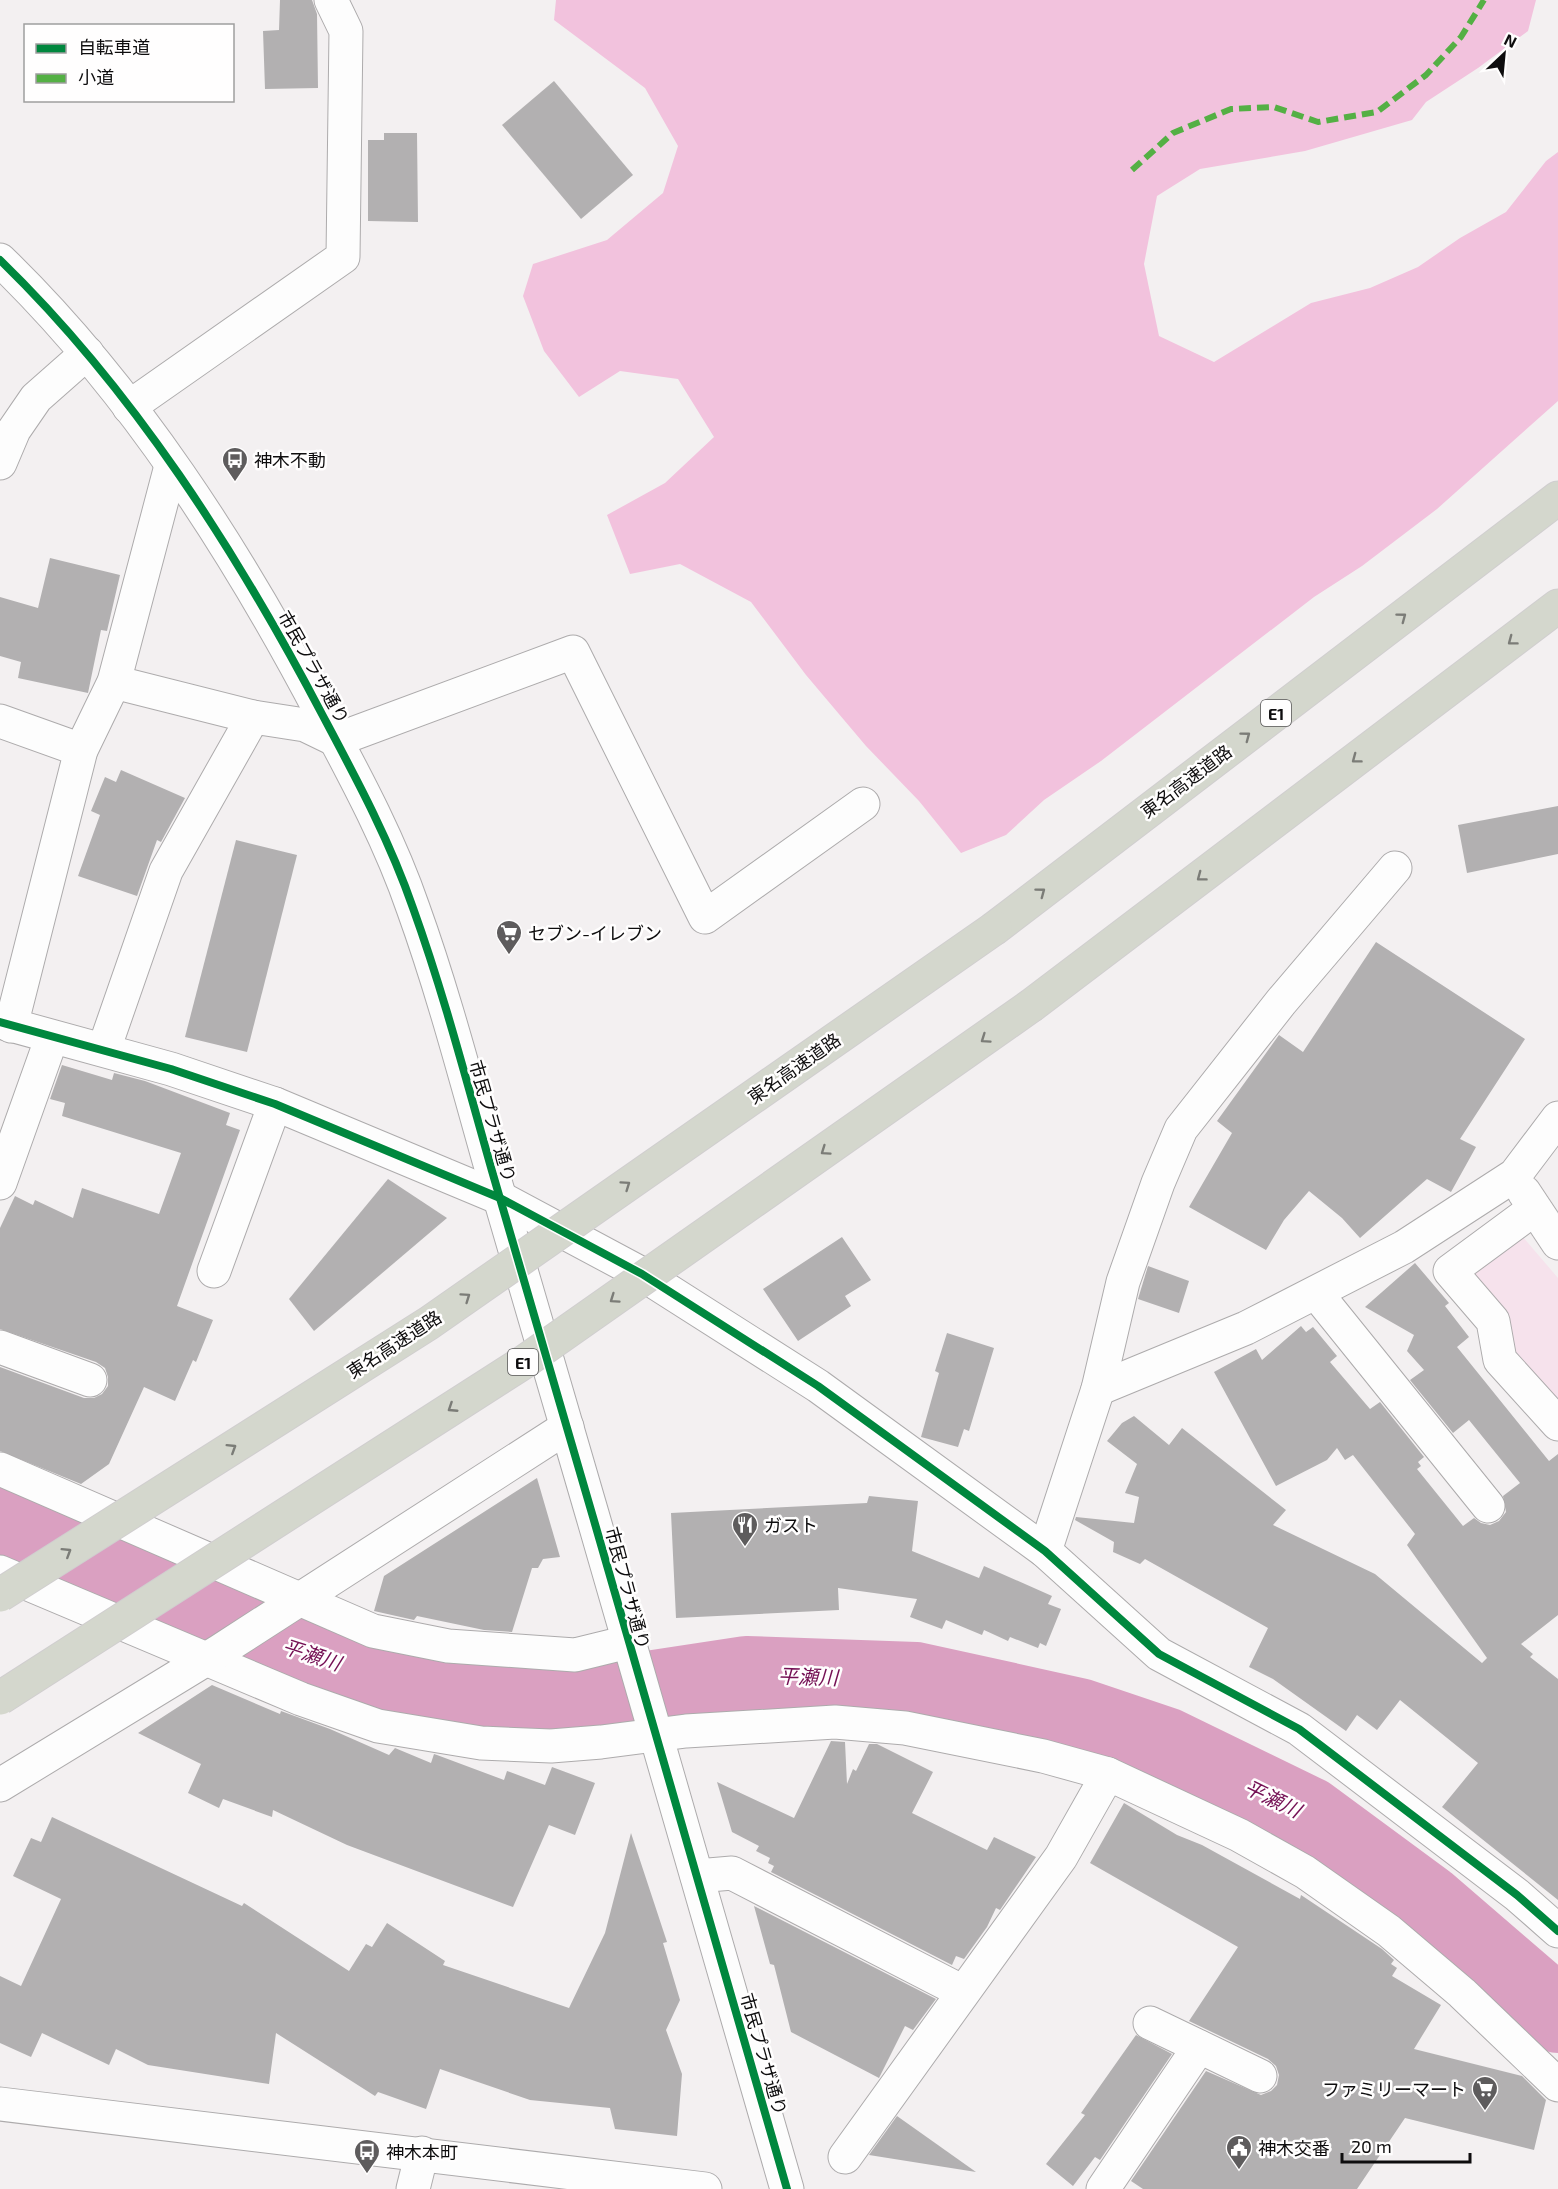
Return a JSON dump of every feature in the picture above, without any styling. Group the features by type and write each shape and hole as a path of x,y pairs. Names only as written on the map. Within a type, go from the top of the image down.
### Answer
{"highway":[{"name":"東名高速道路","path":"0,1595 429,1323 995,928 1558,498"},
{"name":"E1","path":"0,1698 524,1362 1032,1005 1558,606"}],"street":[{"path":"129,407 342,257 346,31 331,0"},
{"name":"市民プラザ通り","path":"0,260 87,352 129,407 171,466 281,635 365,795 412,903 500,1197 652,1730 697,1876 787,2189"},
{"path":"0,463 14,430 36,398 87,352"},
{"path":"171,466 114,682 81,750 5,1024 104,1050 275,1104 500,1197 642,1274 818,1386 1045,1551 1159,1654 1299,1729 1517,1895 1558,1931"},
{"path":"114,682 253,717 305,725 336,740 573,652 705,917 863,804"},
{"path":"104,1050 166,871 253,717"},
{"path":"0,722 81,750"},
{"path":"1045,1551 1098,1389 1123,1282 1158,1183 1181,1129 1281,1002 1395,868"},
{"path":"0,1183 51,1037"},
{"path":"214,1272 275,1104"},
{"path":"1098,1389 1246,1328 1317,1294 1404,1247 1515,1175 1558,1118"},
{"path":"1515,1175 1534,1209 1558,1243"},
{"path":"1534,1209 1450,1271 1493,1322 1500,1360 1558,1424"},
{"path":"1317,1294 1488,1506"},
{"path":"0,1347 90,1380"},
{"path":"0,1785 213,1655 567,1427"},
{"path":"0,1469 373,1631 448,1646 575,1655 629,1648"},
{"path":"0,1572 213,1655 301,1699 378,1726 492,1744 551,1746 652,1730 846,1723 905,1728 1043,1756 1108,1773 1239,1835 1305,1872 1389,1931 1553,2067"},
{"path":"845,2157 1061,1857 1108,1773"},
{"path":"697,1876 732,1873 963,1992"},
{"path":"1150,2023 1260,2076"},
{"path":"1103,2189 1198,2047"},
{"path":"0,2104 422,2153 705,2189"},
{"path":"413,2189 422,2153"}],"shaded area":[{"path":"556,0 1536,0 1528,31 1478,68 1426,102 1412,120 1305,151 1200,169 1157,196 1144,264 1159,336 1214,362 1311,303 1370,288 1418,267 1460,238 1506,212 1546,161 1558,152 1558,401 1437,509 1362,566 1314,597 1101,761 1044,800 1006,835 961,853 919,801 866,746 806,675 751,602 680,564 630,574 607,515 665,483 714,437 678,379 620,371 579,397 544,351 523,296 533,264 607,240 663,193 678,146 645,88 554,20"},
{"path":"1523,1237 1558,1278 1558,1402 1516,1352 1502,1314 1475,1285 1476,1266"}],"building":[{"path":"280,0 312,0 317,14 318,88 265,89 263,31 279,30"},
{"path":"554,81 633,175 581,219 502,125"},
{"path":"384,133 417,133 418,222 368,221 368,140 384,140"},
{"path":"50,558 120,575 107,631 101,630 88,693 18,678 21,662 0,656 0,597 38,608"},
{"path":"121,770 185,798 161,842 157,840 137,896 78,876 100,815 91,811 105,777 116,782"},
{"path":"1558,806 1558,854 1467,873 1458,825"},
{"path":"236,840 297,855 247,1052 185,1037"},
{"path":"1376,942 1525,1039 1460,1139 1476,1147 1451,1192 1427,1179 1360,1238 1342,1218 1309,1191 1284,1220 1266,1250 1189,1207 1232,1133 1217,1121 1279,1035 1303,1052"},
{"path":"62,1065 112,1080 114,1073 145,1081 230,1113 226,1125 240,1130 177,1306 213,1320 196,1362 193,1360 175,1401 144,1387 109,1464 81,1484 0,1451 0,1367 84,1398 94,1398 102,1394 108,1386 108,1377 105,1368 96,1362 0,1329 0,1228 15,1196 33,1205 35,1200 73,1218 82,1188 159,1214 181,1153 62,1116 65,1103 50,1099"},
{"path":"388,1179 447,1218 314,1331 289,1299"},
{"path":"842,1237 871,1280 845,1296 851,1306 798,1341 763,1289"},
{"path":"1415,1263 1449,1303 1445,1306 1469,1337 1457,1347 1549,1461 1558,1454 1558,1615 1521,1644 1533,1654 1530,1657 1558,1679 1558,1900 1442,1807 1478,1763 1400,1700 1377,1730 1357,1715 1346,1731 1273,1679 1249,1667 1268,1628 1145,1559 1140,1564 1113,1552 1114,1542 1075,1520 1076,1517 1134,1523 1139,1497 1125,1493 1137,1464 1107,1441 1122,1423 1134,1416 1169,1445 1182,1428 1286,1510 1273,1525 1375,1574 1482,1663 1487,1658 1407,1545 1415,1534 1353,1455 1345,1460 1337,1448 1327,1460 1276,1486 1214,1372 1256,1349 1262,1360 1301,1326 1306,1332 1313,1327 1337,1356 1330,1362 1370,1409 1380,1402 1424,1457 1418,1462 1421,1466 1417,1469 1463,1526 1474,1518 1490,1525 1499,1521 1506,1512 1503,1496 1520,1483 1469,1420 1453,1433 1410,1380 1424,1370 1407,1351 1414,1335 1365,1307"},
{"path":"1148,1266 1189,1281 1179,1313 1138,1299"},
{"path":"947,1333 994,1348 969,1431 964,1429 958,1447 921,1437 939,1373 935,1371"},
{"path":"537,1478 560,1557 543,1559 538,1568 532,1568 512,1632 484,1630 417,1616 414,1620 374,1611 384,1576"},
{"path":"869,1496 918,1501 912,1551 979,1578 984,1566 1052,1596 1048,1604 1061,1609 1046,1646 1040,1643 1038,1648 1010,1637 1008,1641 984,1630 982,1635 946,1620 942,1629 910,1617 917,1599 838,1588 839,1610 676,1618 671,1513 867,1503"},
{"path":"212,1685 280,1714 281,1711 330,1729 389,1755 395,1748 431,1763 434,1754 504,1780 507,1771 545,1785 552,1767 595,1783 575,1835 549,1825 513,1907 347,1845 273,1810 272,1817 223,1799 219,1808 188,1793 201,1764 138,1733"},
{"path":"831,1741 845,1742 847,1784 853,1769 856,1771 869,1744 877,1744 933,1772 912,1813 987,1850 994,1837 1036,1857 1000,1910 996,1908 987,1927 964,1959 956,1956 952,1965 771,1872 774,1866 768,1863 770,1858 756,1851 759,1846 732,1832 717,1782 794,1818"},
{"path":"1124,1803 1177,1835 1202,1845 1300,1899 1301,1895 1382,1949 1394,1960 1391,1964 1397,1968 1392,1976 1441,2005 1414,2049 1522,2076 1546,2100 1534,2150 1405,2118 1357,2189 1143,2189 1131,2181 1206,2071 1261,2095 1271,2091 1277,2085 1279,2075 1276,2066 1268,2059 1189,2021 1238,1947 1090,1863"},
{"path":"52,1817 242,1906 244,1903 349,1971 366,1944 372,1947 387,1923 445,1961 443,1965 569,2008 605,1933 631,1833 667,1942 663,1943 680,2000 666,2030 682,2074 677,2136 615,2129 610,2108 530,2100 440,2069 426,2109 378,2092 375,2096 276,2033 269,2084 148,2065 116,2049 109,2065 42,2033 31,2057 0,2043 0,1976 21,1986 61,1899 13,1876 31,1838 41,1842"},
{"path":"754,1906 936,1999 913,2030 905,2026 879,2078 791,2032 774,1965 770,1964"},
{"path":"1136,2035 1172,2054 1100,2160 1095,2157 1073,2186 1046,2164 1085,2115 1081,2113"},
{"path":"897,2116 976,2172 869,2155"}],"waterway":[{"name":"平瀬川","path":"0,1517 108,1570 301,1653 419,1685 555,1703 746,1674 916,1680 1079,1716 1165,1745 1309,1815 1427,1902 1558,2015"}],"marked path":[{"path":"1132,170 1173,133 1231,109 1274,107 1318,122 1377,112 1426,75 1461,37 1484,0"}],"cycle path":[{"path":"0,260 49,310 138,418 218,534 290,655 360,786 394,858 445,1006 787,2189"},
{"path":"0,1022 171,1069 275,1104 500,1198 642,1274 818,1386 1045,1551 1159,1654 1299,1729 1517,1895 1558,1931"}],"place":[{"name":"神木不動","path":"235,483"},
{"name":"セブン-イレブン","path":"509,956"},
{"name":"ガスト","path":"745,1548"},
{"name":"ファミリーマート","path":"1485,2112"},
{"name":"神木交番","path":"1239,2171"},
{"name":"神木本町","path":"367,2175"}]}
